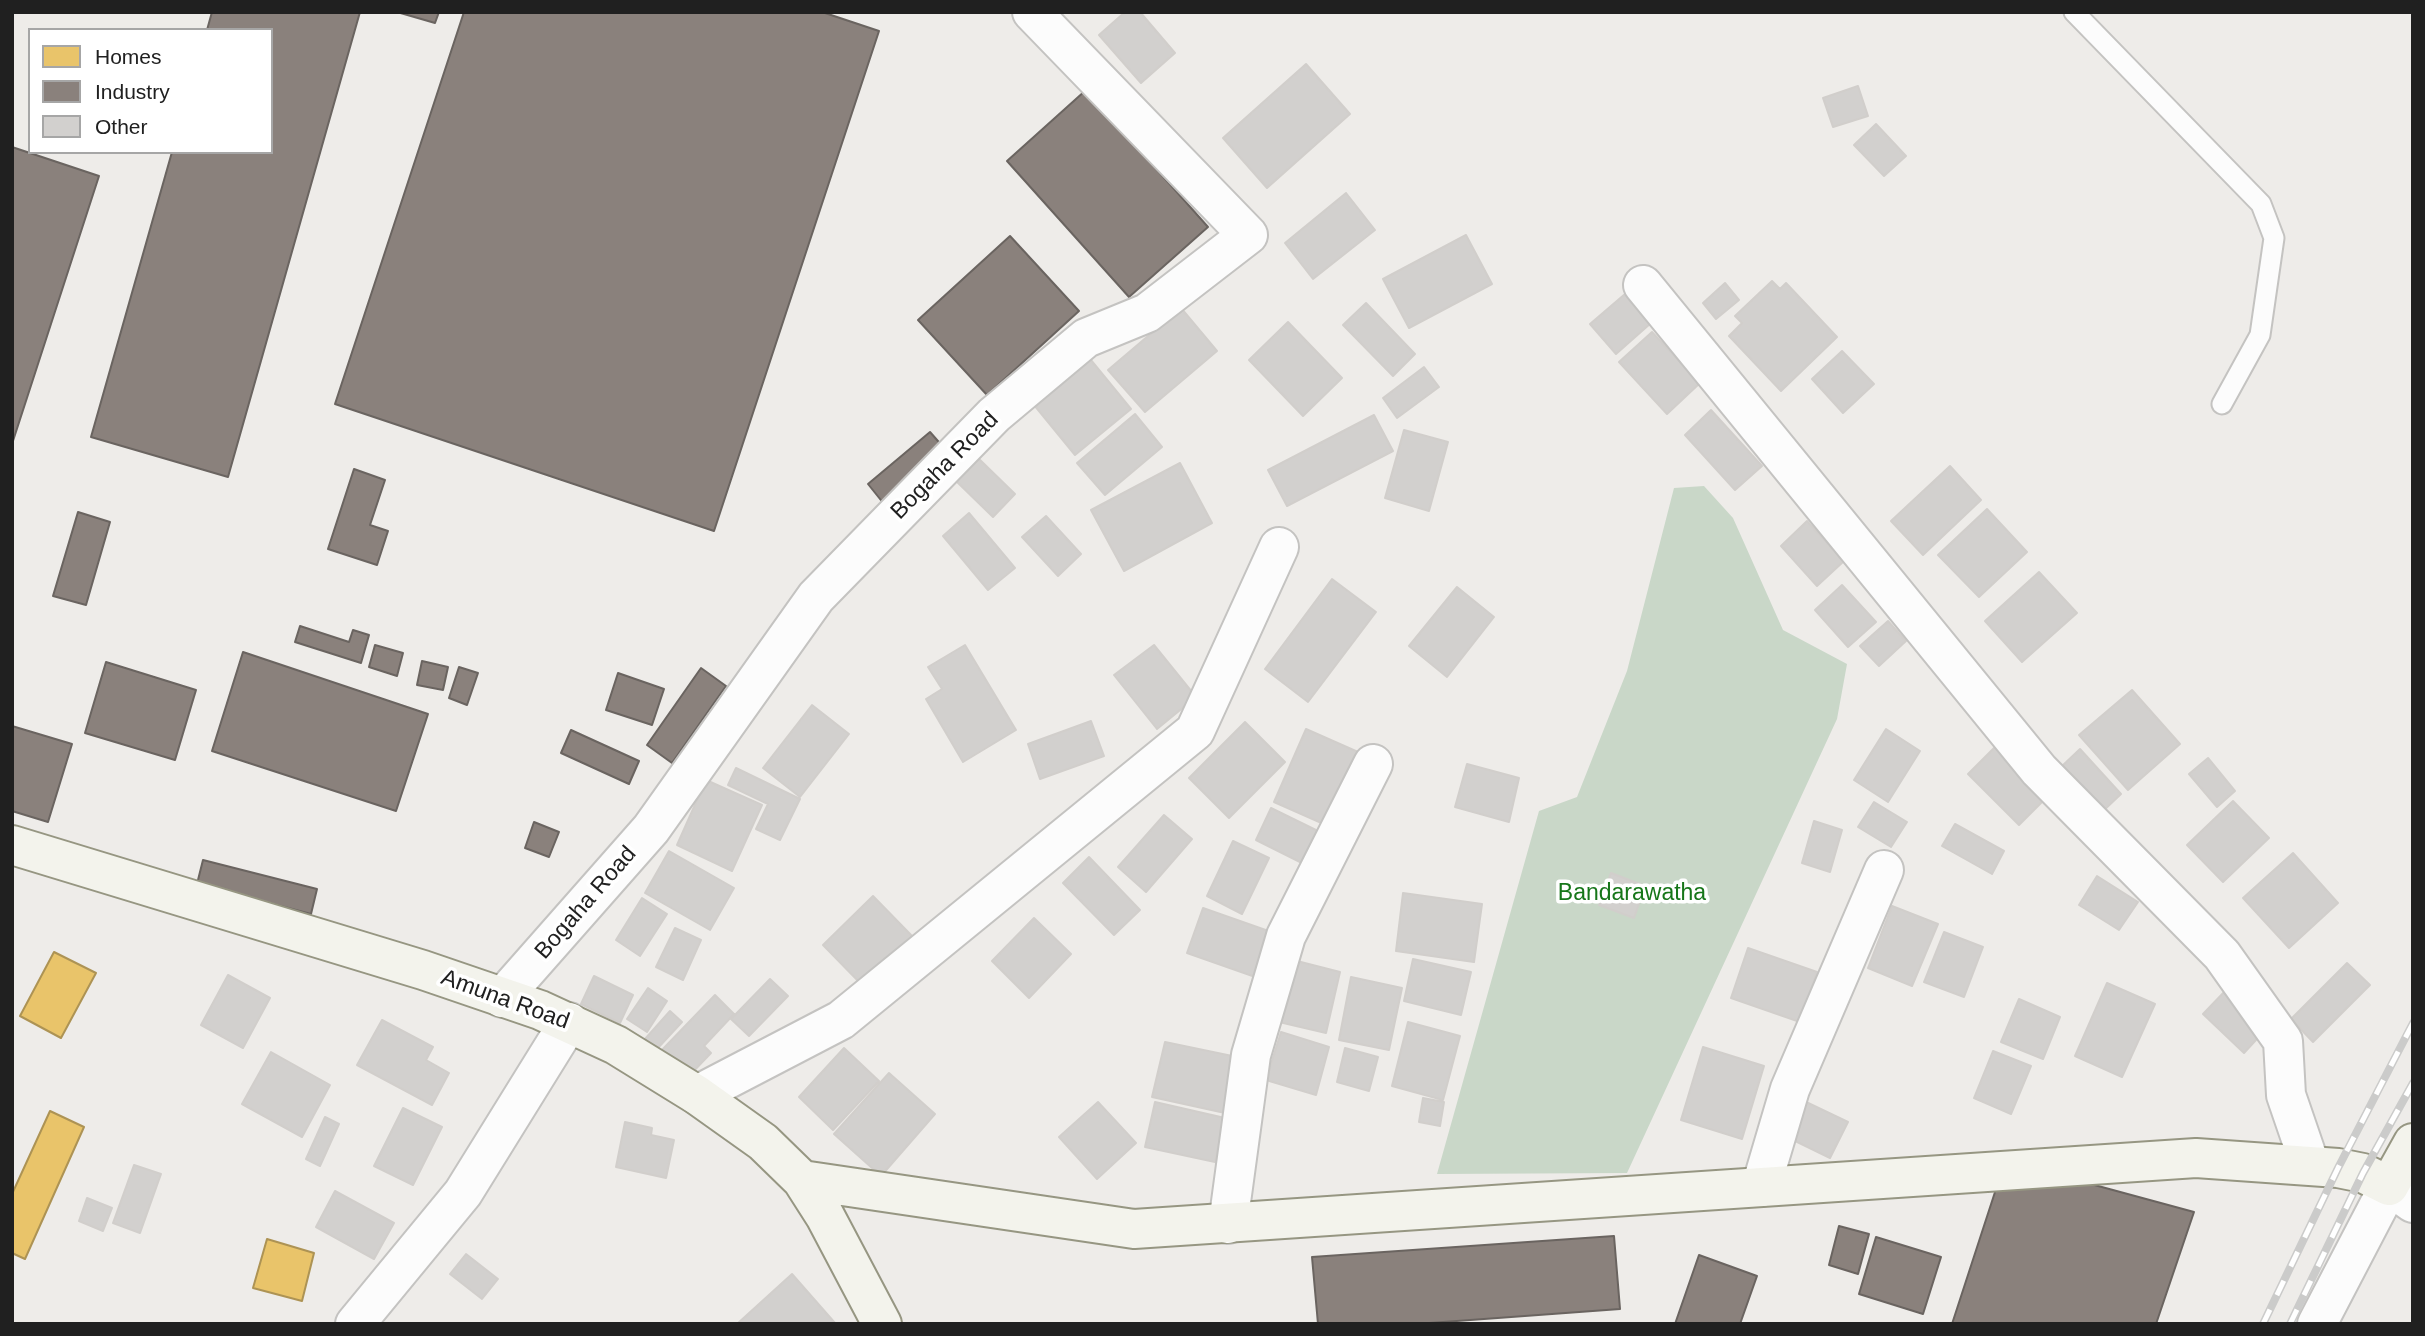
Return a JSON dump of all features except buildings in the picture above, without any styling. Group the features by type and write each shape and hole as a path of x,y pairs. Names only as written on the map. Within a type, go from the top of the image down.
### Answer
{"street":[{"name":"Bogaha Road","path":"502,998 651,829 816,597 995,415 1086,338 1147,313 1248,235 1032,12"},
{"path":"1643,285 2039,770 2222,955 2283,1041 2286,1095 2310,1165"},
{"path":"697,1095 841,1020 1195,731 1279,547"},
{"path":"1228,1224 1251,1055 1286,936 1373,764"},
{"name":"Amuna Road","path":"12,845 411,966 540,1010 616,1045 697,1095 763,1142 802,1180 825,1216 882,1324"},
{"path":"1761,1187 1790,1089 1884,870"},
{"path":"355,1324 463,1193 569,1022"},
{"path":"2317,1324 2401,1195 2413,1143"},
{"path":"802,1180 1135,1230 2196,1158 2310,1165 2363,1173 2401,1195"}],"lane":[{"path":"2074,12 2261,204 2274,238 2260,335 2222,404"}],"green space":[{"name":"Bandarawatha","path":"1704,486 1733,518 1783,630 1847,664 1837,719 1627,1173 1437,1174 1539,811 1577,797 1627,671 1674,488"}],"railway":[{"path":"2263,1324 2338,1168 2413,1023"},
{"path":"2290,1324 2363,1173 2413,1083"}]}
